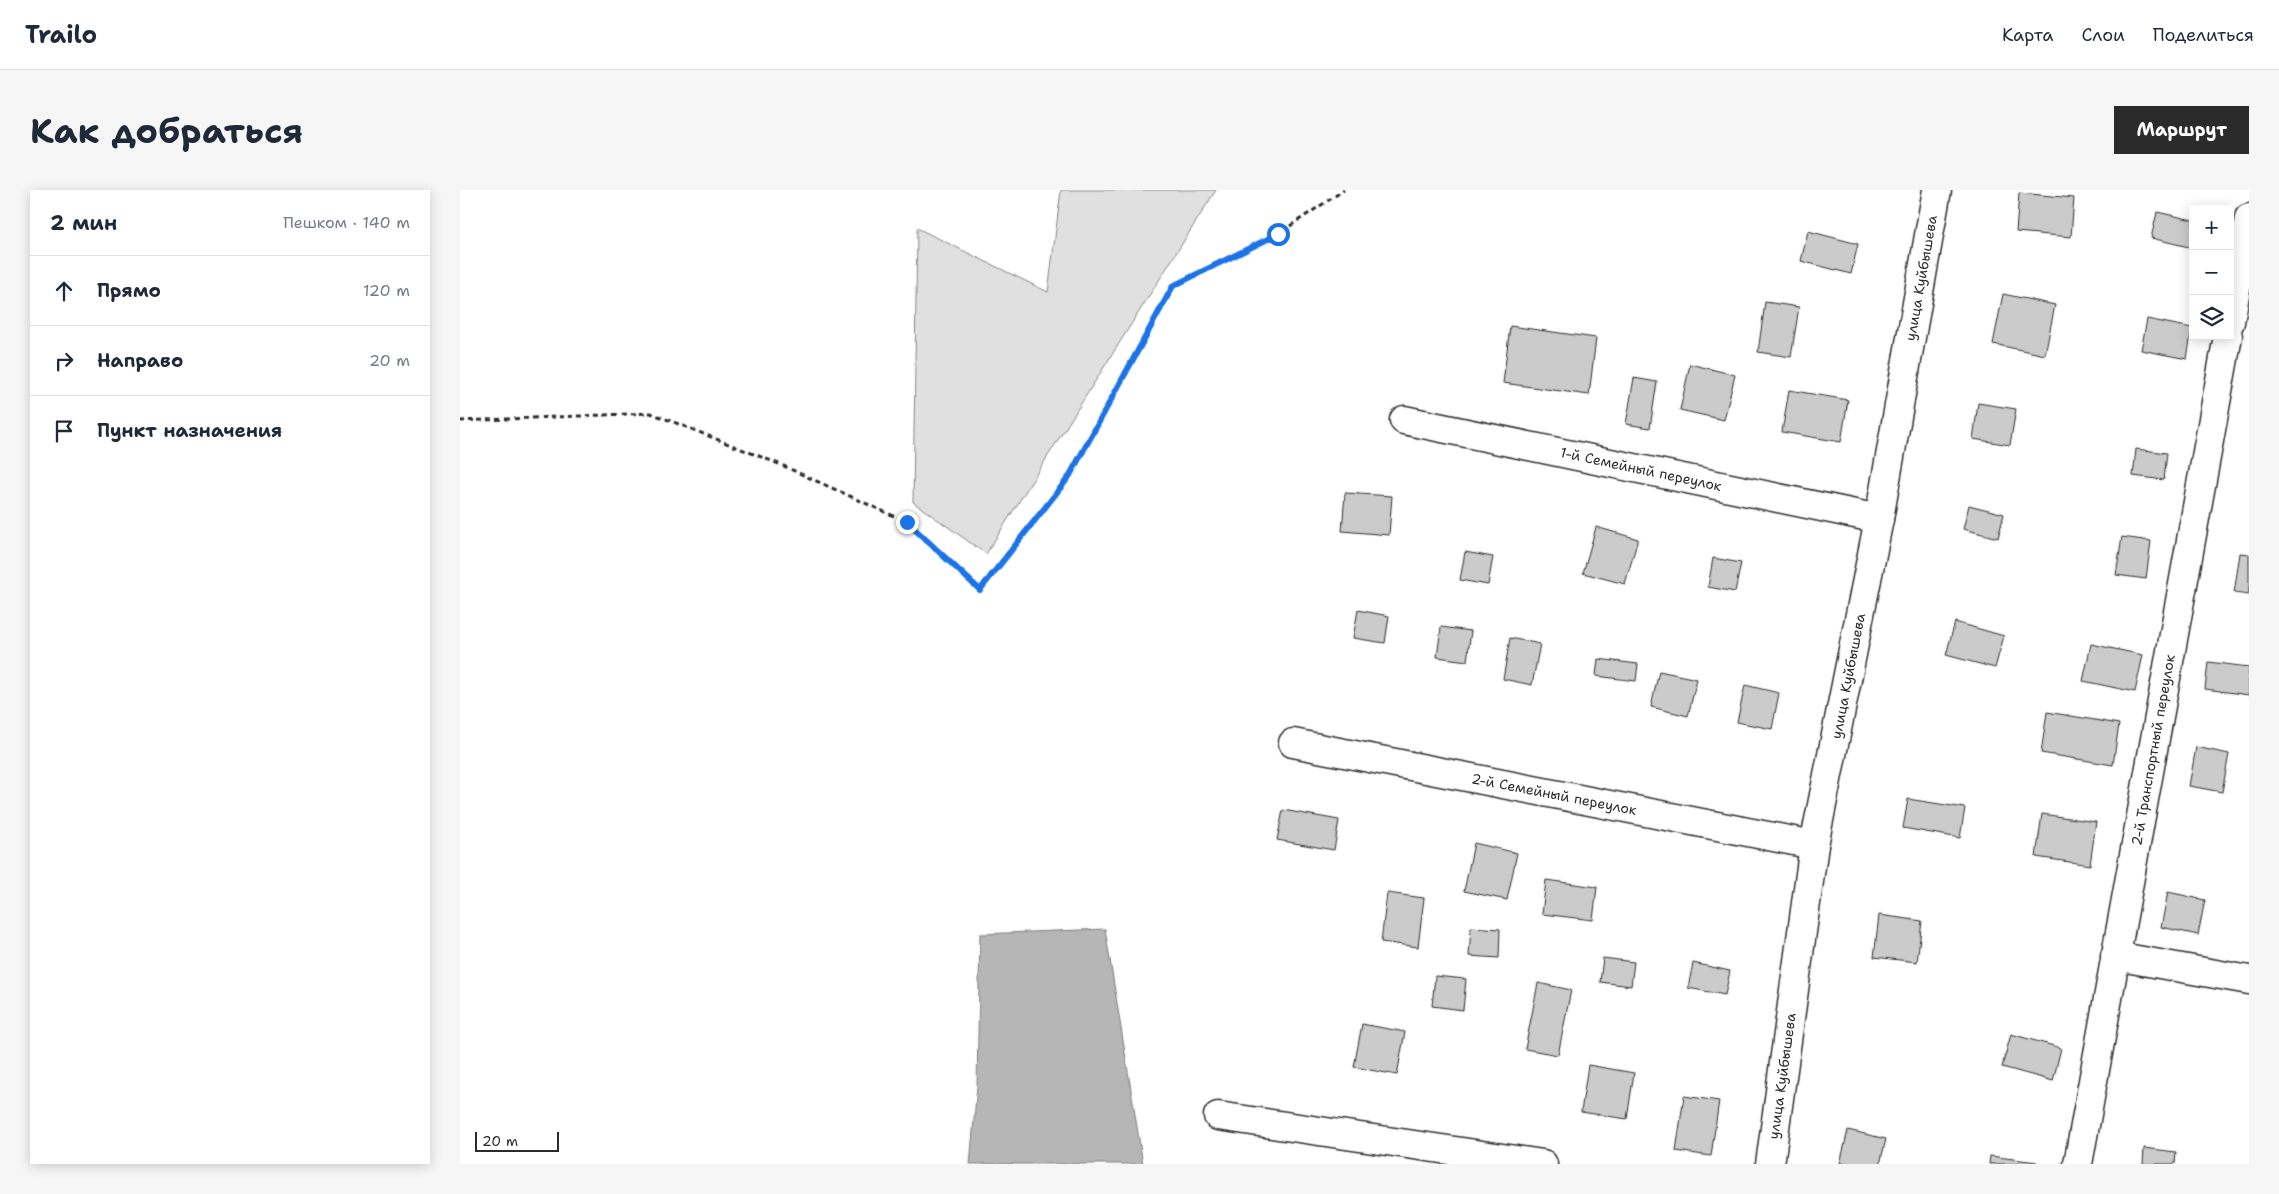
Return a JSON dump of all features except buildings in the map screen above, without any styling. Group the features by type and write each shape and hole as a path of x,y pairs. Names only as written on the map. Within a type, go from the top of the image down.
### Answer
{"street":[{"name":"улица Куйбышева","path":"1770,1164 1814,845 1879,519 1937,190"},
{"path":"2234,300 2249,218"},
{"name":"2-й Транспортный переулок","path":"2078,1164 2227,340"},
{"name":"1-й Семейный переулок","path":"1404,420 1879,519"},
{"name":"2-й Семейный переулок","path":"1293,743 1814,845"},
{"path":"2115,956 2249,980"},
{"path":"1218,1116 1543,1164"}],"path":[{"path":"460,421 652,413 779,464 907,522 980,590 1069,477 1173,286 1278,234 1344,190"}],"shaded area":[{"path":"1061,190 1216,190 986,554 913,502 917,228 1048,292"},
{"path":"1105,929 1143,1164 970,1164 977,1086 980,934"}],"route":[{"path":"907,522 980,590 1069,477 1173,286 1278,234"}]}
